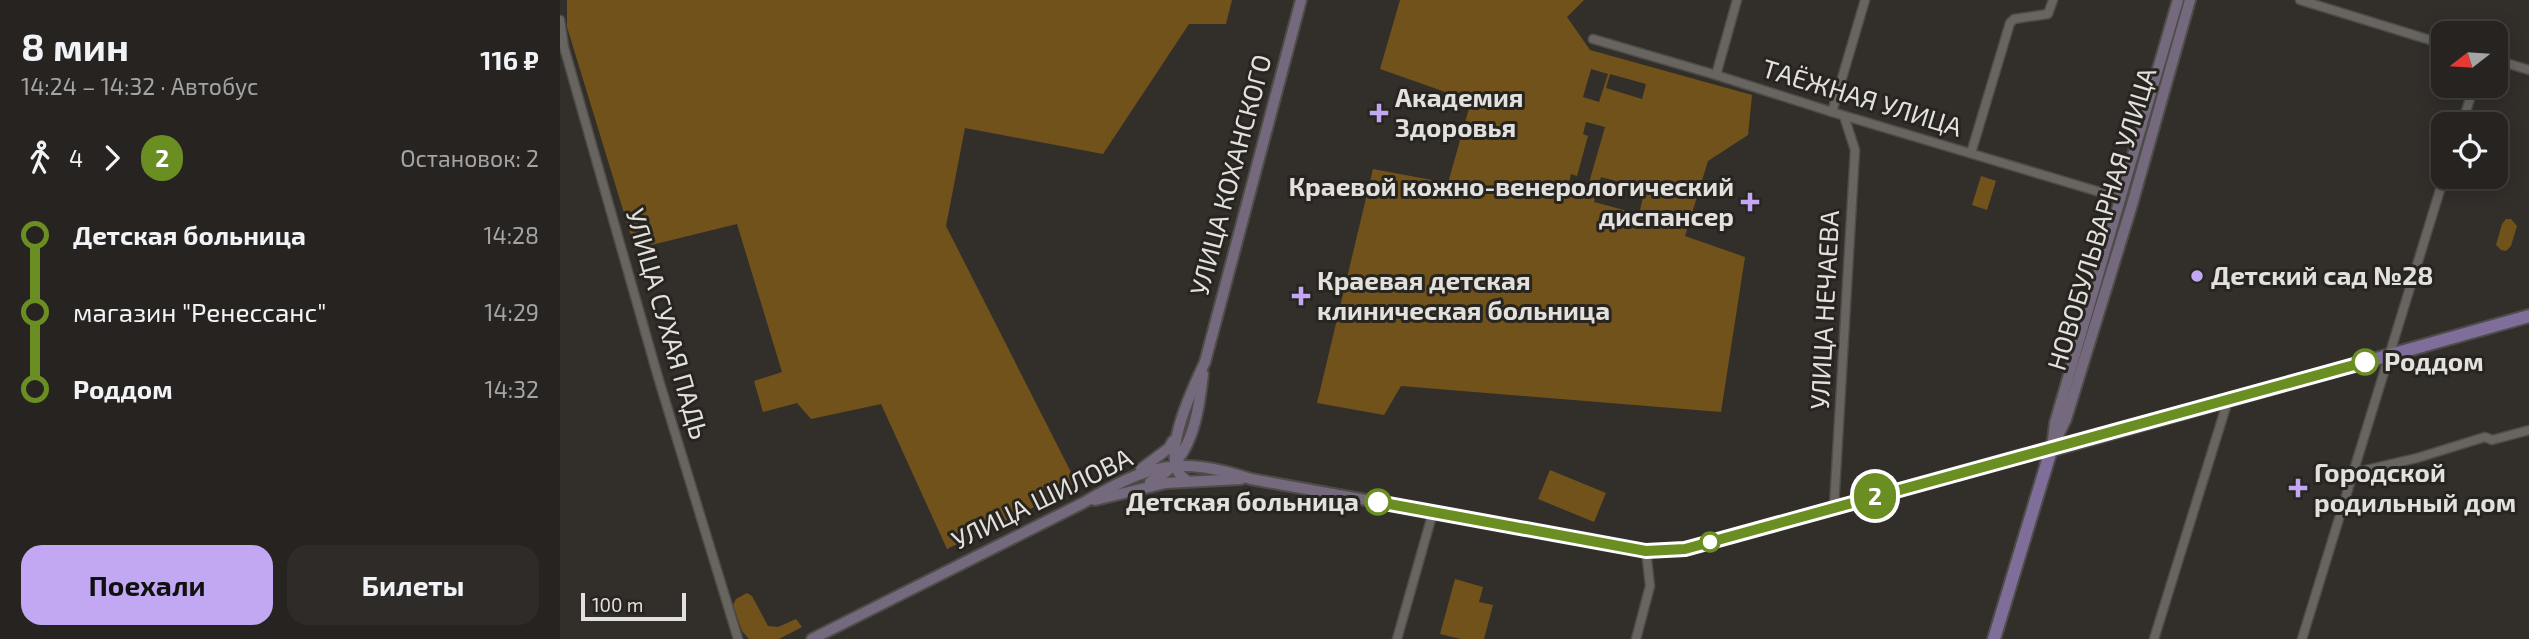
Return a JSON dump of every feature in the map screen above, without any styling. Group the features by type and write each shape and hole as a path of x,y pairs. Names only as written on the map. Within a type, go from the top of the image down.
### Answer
{"main road":[{"name":"УЛИЦА КОХАНСКОГО","path":"1205,362 1301,0"},
{"name":"НОВОБУЛЬВАРНАЯ УЛИЦА","path":"1994,639 2051,450 2055,423 2178,0"},
{"name":"НОВОБУЛЬВАРНАЯ УЛИЦА","path":"2051,450 2066,419 2131,208 2190,0"},
{"name":"УЛИЦА ШИЛОВА","path":"812,639 1146,471 1174,466 1202,467 1251,479 1646,551 1691,547 2021,455 2051,450 2529,316"},
{"path":"1186,480 1180,477 1174,466 1173,453 1188,398 1205,362"},
{"path":"1128,492 1160,478 1184,454 1201,392 1205,362"},
{"path":"1124,480 1169,448 1179,433"},
{"path":"1189,440 1193,457 1222,470"},
{"path":"1083,503 1186,480 1251,479"}],"street":[{"path":"1716,75 1737,0"},
{"path":"1832,112 1865,0"},
{"path":"1971,153 2010,23 2014,19 2048,13 2053,0"},
{"path":"2300,0 2431,40"},
{"name":"УЛИЦА СУХАЯ ПАДЬ","path":"560,20 564,47 658,377 737,639"},
{"name":"ТАЁЖНАЯ УЛИЦА","path":"1593,40 2120,198"},
{"path":"2508,64 2529,70"},
{"name":"УЛИЦА НЕЧАЕВА","path":"1834,507 1855,150 1844,116"},
{"path":"2302,639 2440,189"},
{"path":"2154,639 2228,400"},
{"path":"2353,473 2485,438 2493,440 2529,430"},
{"path":"1397,639 1433,512"},
{"path":"1636,639 1650,586 1646,551"}],"shaded area":[{"path":"567,0 1232,0 1226,24 1189,24 1103,154 965,128 946,226 1078,486 947,549 881,404 811,419 797,403 763,412 754,381 782,372 737,224 635,249 567,27"},
{"path":"1400,0 1584,0 1567,17 1590,50 1752,95 1748,135 1708,161 1685,236 1745,257 1721,412 1401,386 1384,415 1317,403 1373,169 1448,183 1471,101 1380,69","holes":["1591,69 1608,74 1599,102 1583,97","1610,74 1646,84 1642,99 1606,88","1586,122 1605,127 1586,193 1568,187 1571,174 1577,176 1588,136 1583,134","1601,177 1645,189 1639,214 1594,202"]},
{"path":"1981,176 1996,181 1987,210 1972,205"},
{"path":"2506,219 2511,219 2517,226 2511,246 2506,251 2496,245"},
{"path":"1550,470 1606,493 1594,522 1538,499"},
{"path":"1455,579 1483,587 1479,602 1493,605 1484,639 1461,639 1440,634"},
{"path":"747,593 752,596 768,626 778,627 796,619 802,627 779,639 749,639 742,631 733,605 736,599"}],"bus line":[{"name":"2","path":"1378,502 1646,551 1685,549 2365,362"}],"place":[{"name":"Академия Здоровья","path":"1379,113"},
{"name":"Краевой кожно-венерологический диспансер","path":"1750,202"},
{"name":"Детский сад №28","path":"2197,276"},
{"name":"Краевая детская клиническая больница","path":"1301,296"},
{"name":"Роддом","path":"2365,362"},
{"name":"Городской родильный дом","path":"2298,488"},
{"name":"Детская больница","path":"1378,502"}]}
